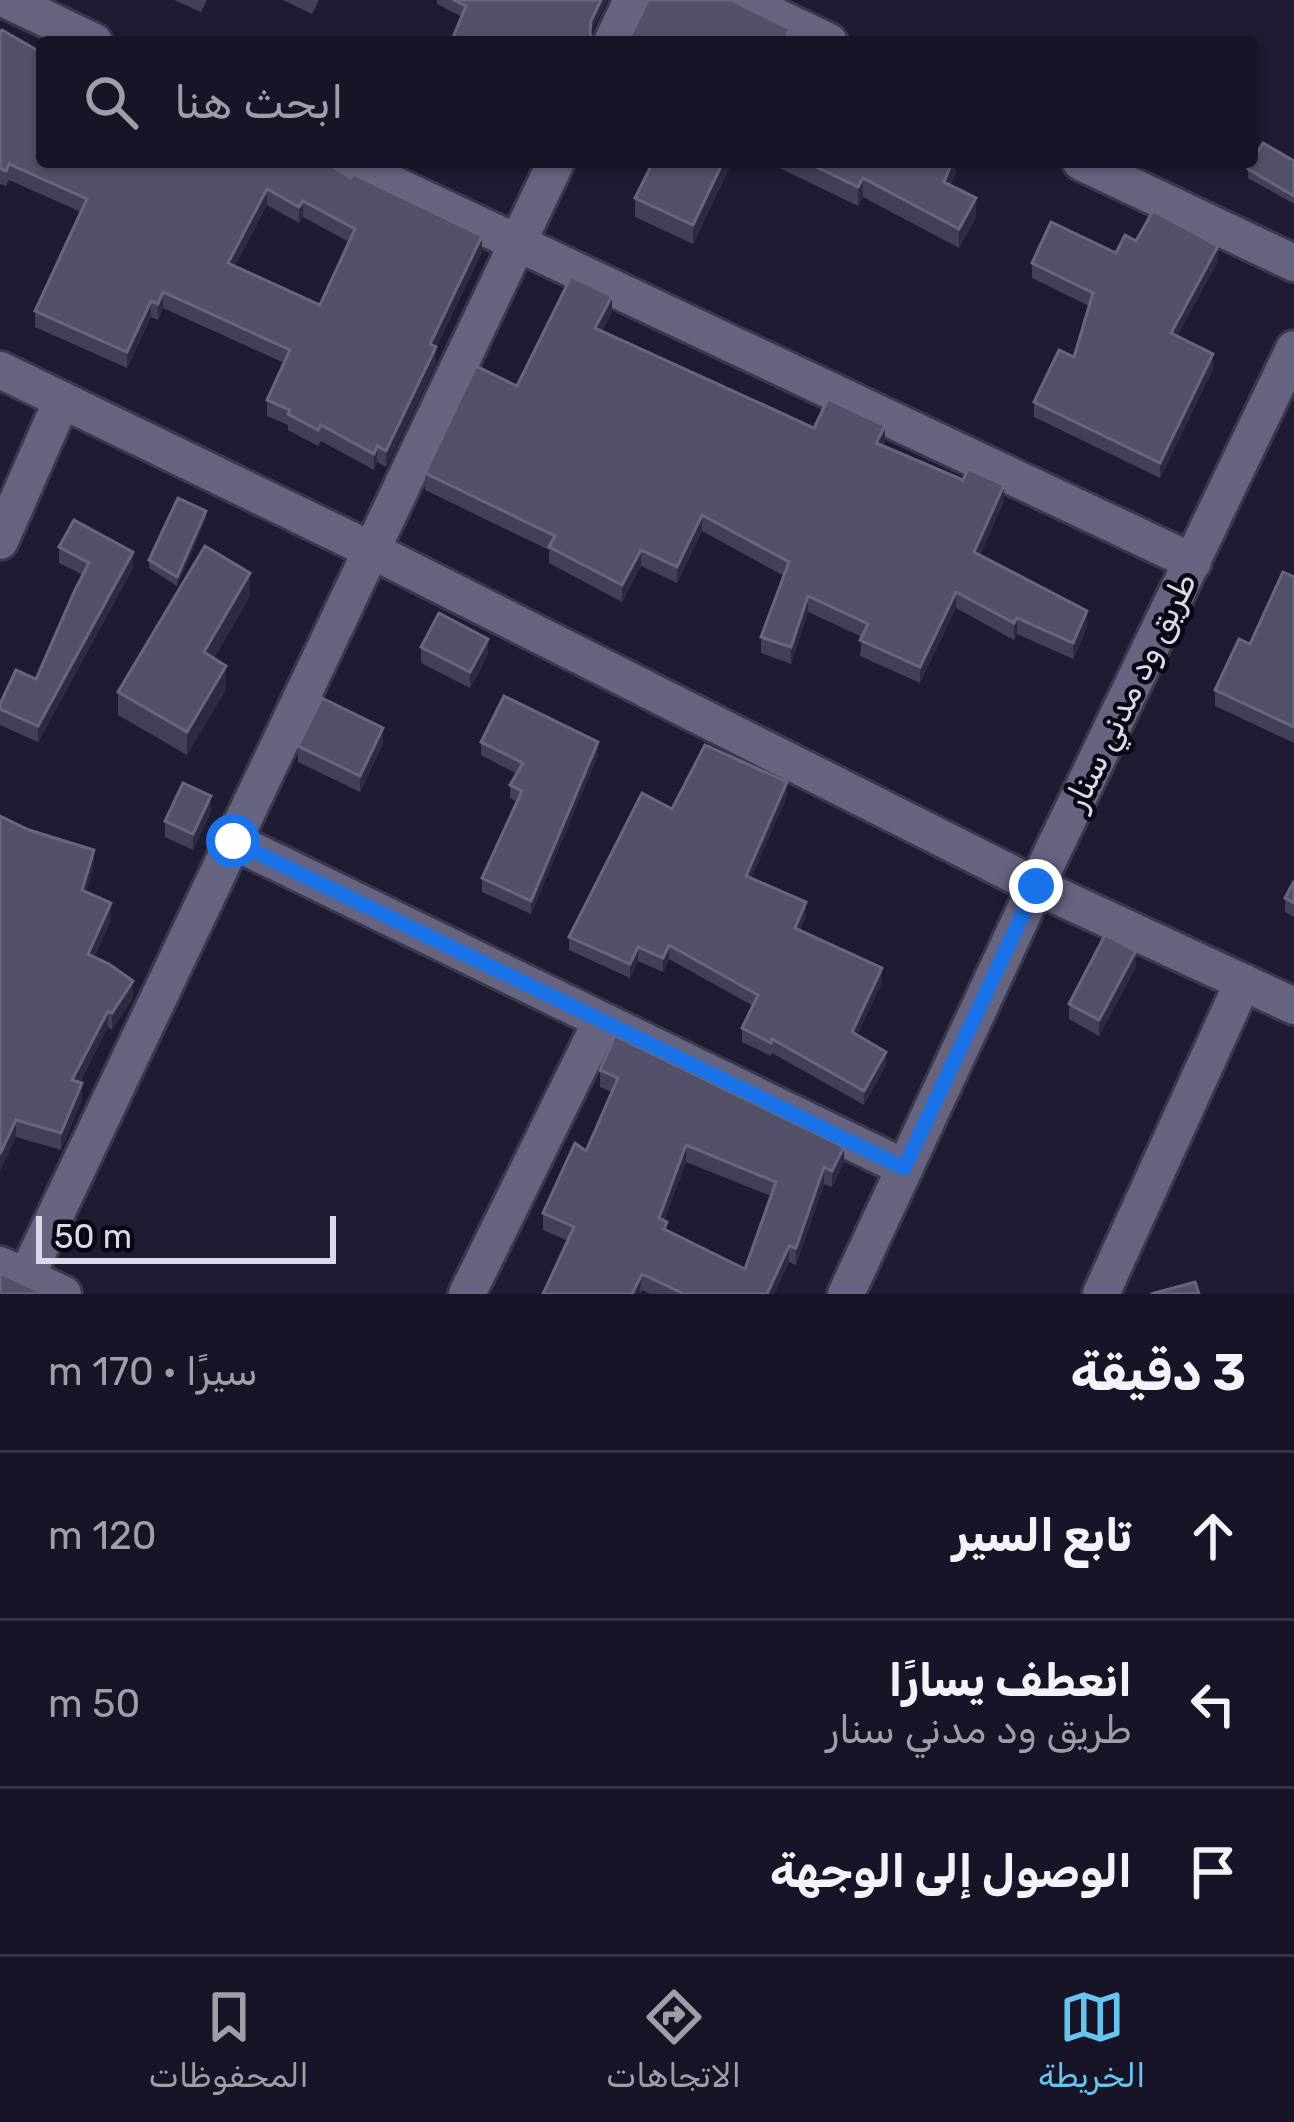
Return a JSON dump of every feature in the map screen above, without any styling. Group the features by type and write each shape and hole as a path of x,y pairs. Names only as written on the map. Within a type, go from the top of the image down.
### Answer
{"street":[{"path":"8,0 82,36"},
{"path":"615,36 632,0"},
{"path":"742,0 817,36"},
{"path":"359,168 1192,562"},
{"path":"62,1294 13,1271 233,841 553,168"},
{"path":"1094,168 1294,263"},
{"name":"طريق ود مدني سنار","path":"845,1294 1294,349"},
{"path":"0,370 371,550 1036,886 1294,1006"},
{"path":"0,541 62,400"},
{"path":"233,841 904,1168"},
{"path":"1101,1294 1243,982"},
{"path":"467,1294 602,1022"}],"building":[{"path":"453,0 601,0 591,21 591,36 454,36 466,6"},
{"path":"648,0 731,0 790,29 787,36 629,36"},
{"path":"2,30 36,50 36,168 334,168 482,236 386,451 377,446 374,454 321,425 318,430 267,400 290,350 163,292 158,304 151,301 127,352 35,311 87,199 9,164 6,171 0,168","holes":["267,189 299,207 303,201 355,229 320,305 228,263"]},
{"path":"1263,143 1294,161 1294,196 1248,169 1258,168"},
{"path":"650,168 720,168 693,225 635,198"},
{"path":"818,168 950,168 944,182 976,198 959,229 863,178 858,187"},
{"path":"1153,211 1218,246 1171,333 1213,354 1160,463 1034,402 1059,350 1074,357 1093,293 1032,263 1051,222 1116,253 1125,235 1136,241"},
{"path":"571,277 612,296 595,328 814,428 828,399 885,426 876,443 963,480 968,469 1004,485 974,552 1087,611 1073,643 1017,618 1014,623 956,592 920,667 860,640 868,624 808,596 791,647 761,637 789,562 702,515 677,567 641,550 622,585 549,547 555,536 425,473 476,366 517,386"},
{"path":"178,498 206,511 177,577 149,560"},
{"path":"74,520 133,552 38,726 0,709 0,704 16,670 36,679 89,563 59,547"},
{"path":"205,546 250,573 204,652 226,666 187,732 118,692"},
{"path":"1283,572 1294,577 1294,727 1215,690 1239,639 1250,644"},
{"path":"439,613 488,639 470,672 421,647"},
{"path":"504,696 598,742 531,901 482,878 522,791 510,785 523,763 481,742"},
{"path":"322,698 383,728 360,776 298,746"},
{"path":"705,745 787,782 746,876 806,902 795,928 882,968 852,1032 886,1052 864,1091 772,1039 771,1043 742,1028 758,995 669,945 663,958 638,947 630,964 569,937 642,793 672,809"},
{"path":"183,783 211,796 193,834 165,821"},
{"path":"0,816 94,850 82,890 111,903 88,954 133,981 112,1013 108,1011 72,1080 82,1083 61,1133 16,1120 0,1154"},
{"path":"1294,881 1294,903 1285,898"},
{"path":"1105,935 1136,951 1099,1020 1069,1004"},
{"path":"615,1036 844,1147 832,1171 824,1167 796,1248 789,1246 767,1294 684,1294 642,1274 632,1294 543,1294 574,1227 543,1213 575,1143 586,1151 618,1078 600,1070","holes":["686,1145 776,1182 745,1269 664,1229 667,1222 659,1218"]},
{"path":"0,1273 45,1294 0,1294"},
{"path":"1195,1282 1199,1294 1151,1294"}],"route":[{"path":"233,841 904,1168 1036,886"}]}
